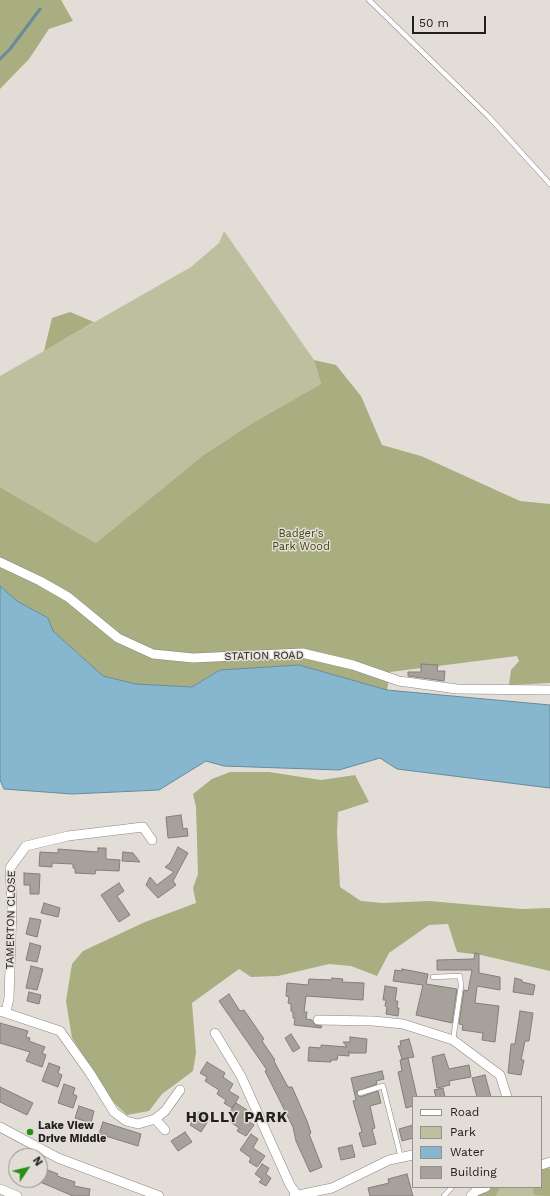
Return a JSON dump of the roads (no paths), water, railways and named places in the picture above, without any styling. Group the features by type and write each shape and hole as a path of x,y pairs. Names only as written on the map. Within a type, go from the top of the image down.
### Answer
{"street":[{"name":"STATION ROAD","path":"0,562 40,581 68,597 118,638 153,654 193,658 302,653 354,665 399,681 457,689 550,690"},
{"name":"TAMERTON CLOSE","path":"3,1012 9,998 12,907 10,868 26,846 68,836 143,827 152,840"},
{"path":"3,1012 60,1031 90,1073 114,1112 126,1121 138,1124 155,1119 165,1111 180,1090"},
{"path":"318,1020 373,1021 403,1024 453,1040 500,1076 507,1096"},
{"path":"215,1033 241,1076 290,1185 296,1195 332,1188 389,1160 412,1155"},
{"path":"155,1119 165,1130"},
{"path":"0,1127 58,1158 159,1196"},
{"path":"471,1196 476,1191 484,1188"},
{"path":"0,1189 17,1196"}],"lane":[{"path":"369,0 489,117 550,184"},
{"path":"433,977 460,976 461,986 453,1040"},
{"path":"360,1093 383,1086 401,1158"},
{"path":"444,1196 451,1188"}],"water":[{"path":"0,586 17,601 48,618 53,631 103,676 136,684 192,687 220,670 299,665 387,690 550,705 550,788 397,769 380,758 339,770 224,766 206,761 159,790 72,794 4,789 0,780"}],"waterway":[{"path":"0,59 10,49 40,9"}],"place":[{"name":"Lake View Drive Middle","path":"30,1132"}],"district":[{"name":"HOLLY PARK","path":"237,1118"}],"park label":[{"name":"Badger's Park Wood","path":"301,540"}]}
